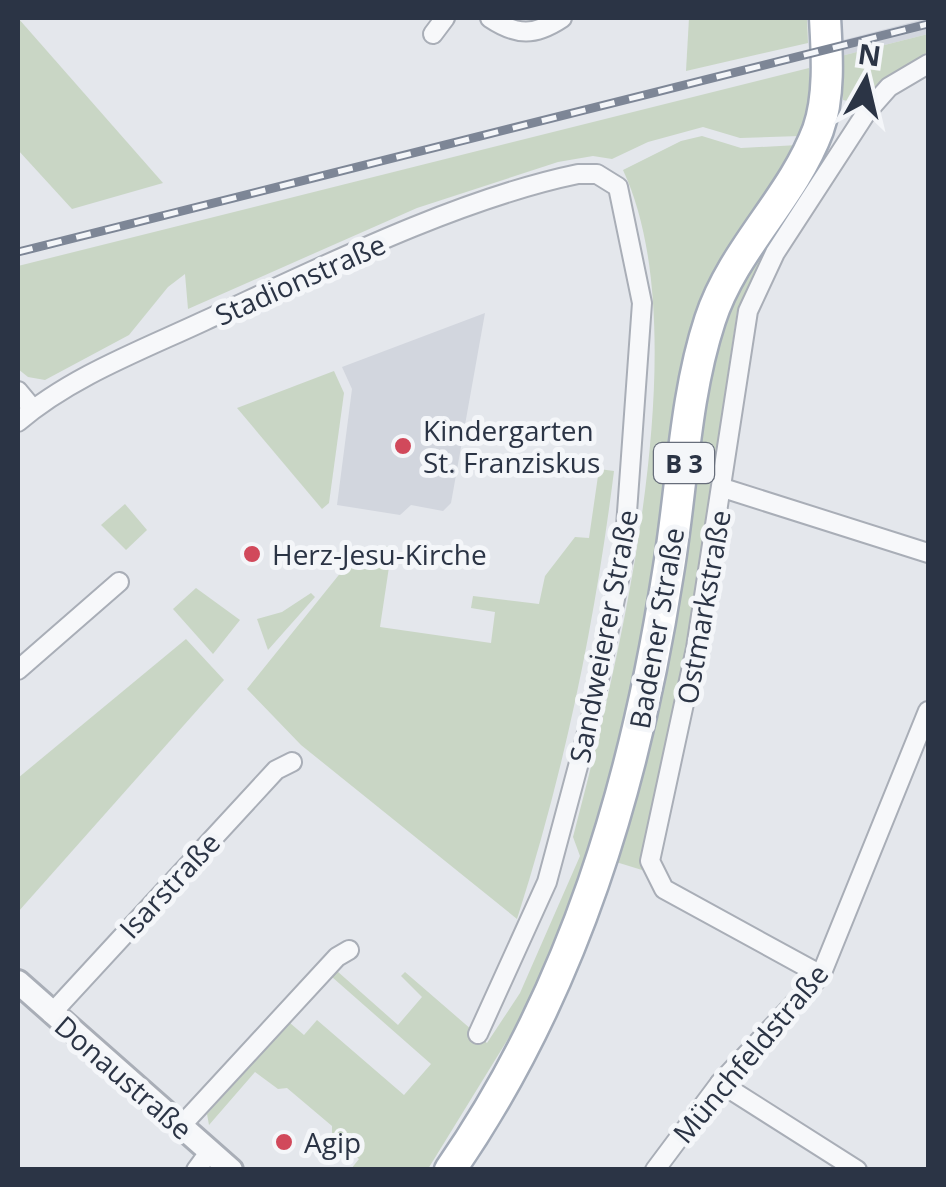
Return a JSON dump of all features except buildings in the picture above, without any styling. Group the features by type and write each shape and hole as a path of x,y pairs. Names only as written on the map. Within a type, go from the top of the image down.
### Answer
{"main road":[{"name":"Badener Straße","path":"450,1170 539,1016 570,950 606,851 658,633 699,360 724,283 801,163 818,128 825,84 825,18"}],"street":[{"path":"433,34 445,18"},
{"path":"490,18 521,33 534,32 562,18"},
{"name":"Ostmarkstraße","path":"821,974 664,889 652,870 687,699 748,311 775,253 866,113 889,87 928,64"},
{"name":"Stadionstraße","path":"18,422 33,409 143,349 387,240 557,178 598,174"},
{"name":"Sandweierer Straße","path":"478,1034 546,882 592,714 624,554 642,303 622,196 610,179 598,174"},
{"path":"18,391 33,409"},
{"path":"723,488 928,553"},
{"path":"18,670 119,582"},
{"name":"Münchfeldstraße","path":"655,1170 720,1083 821,974 928,711"},
{"name":"Isarstraße","path":"51,1014 276,770 292,762"},
{"path":"180,1126 337,957 349,950"},
{"name":"Donaustraße","path":"18,982 180,1126 203,1160 231,1170"},
{"path":"720,1083 856,1170"}],"shaded area":[{"path":"928,18 928,34 841,56 839,41"},
{"name":"Kindergarten St. Franziskus","path":"485,313 451,503 443,511 411,505 400,515 337,505 352,389 342,367"}],"green space":[{"path":"18,18 163,183 72,209 18,150"},
{"path":"689,18 807,18 808,43 686,71"},
{"path":"928,34 928,52 877,85 861,104 843,100 841,56"},
{"path":"809,68 812,97 800,136 740,138 703,127 648,142 612,159 593,156 558,162 417,208 188,309 185,274 168,287 129,335 45,380 28,377 18,369 18,266"},
{"path":"702,136 741,148 798,145 722,259 645,648 593,856 532,1000 428,1169 351,1169 359,1159 332,1138 332,1126 287,1088 278,1089 255,1072 209,1125 207,1114 290,1023 304,1035 317,1020 404,1095 431,1064 332,977 337,971 398,1025 422,997 401,976 405,972 487,1043 520,993 580,856 573,837 611,683 644,501 653,408 654,320 645,239 623,170 681,141"},
{"path":"815,164 819,167 772,239 737,312 682,677 642,870 616,862 642,767 707,385 728,306"},
{"path":"334,371 344,393 329,503 322,509 237,408"},
{"path":"599,469 614,471 587,641 549,809 517,919 301,745 247,689 342,571 369,560 384,546 392,547 380,627 491,643 495,612 471,608 473,596 539,604 545,576 575,537 589,538"},
{"path":"125,504 147,530 126,550 101,525"},
{"path":"196,588 240,620 213,654 173,609"},
{"path":"311,593 315,597 268,650 257,619 282,612"},
{"path":"186,639 224,680 18,912 18,778"}],"railway":[{"path":"18,252 928,24"}],"place":[{"name":"Kindergarten St. Franziskus","path":"403,446"},
{"name":"Herz-Jesu-Kirche","path":"252,554"},
{"name":"Agip","path":"284,1142"}]}
